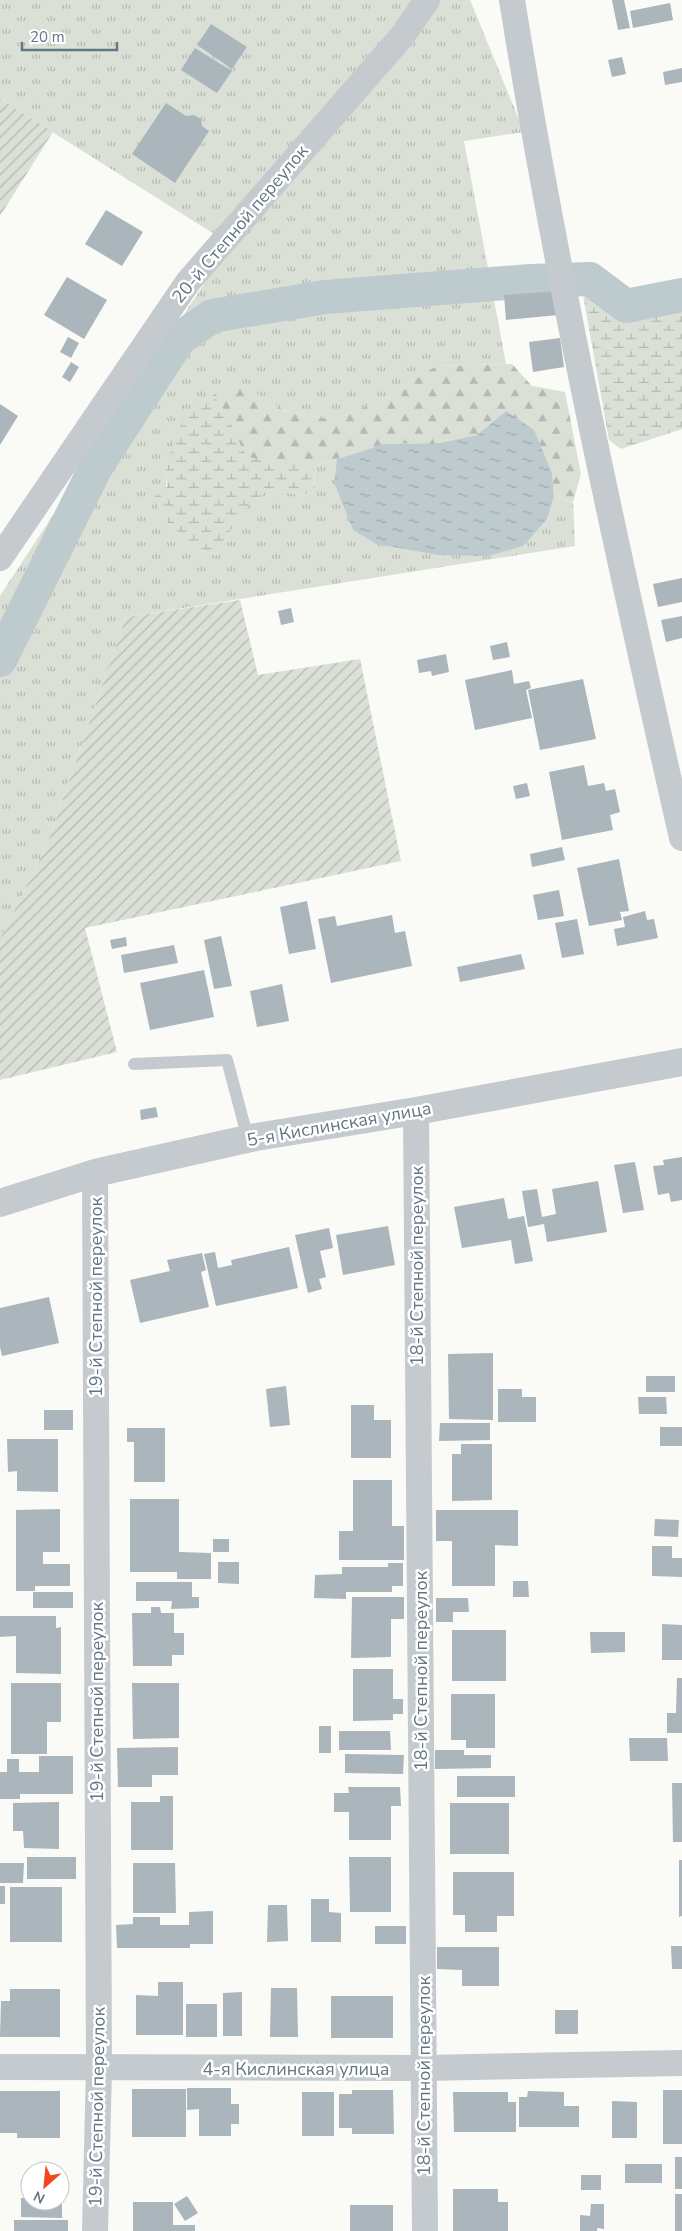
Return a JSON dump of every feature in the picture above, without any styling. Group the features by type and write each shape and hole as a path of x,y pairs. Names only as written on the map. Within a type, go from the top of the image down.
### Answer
{"street":[{"name":"20-й Степной переулок","path":"0,558 188,282 403,35 427,0"},
{"path":"512,0 554,248 629,604 682,838"},
{"name":"5-я Кислинская улица","path":"0,1203 95,1173 248,1139 416,1111 682,1062"},
{"name":"18-й Степной переулок","path":"416,1111 425,2231"},
{"name":"19-й Степной переулок","path":"95,1173 99,2069 95,2231"},
{"name":"4-я Кислинская улица","path":"0,2068 424,2068 682,2063"}],"lane":[{"path":"134,1064 227,1060 248,1139"}],"green space":[{"path":"0,0 470,0 524,132 464,141 506,364 436,366 387,398 332,420 284,410 244,387 166,467 166,521 197,550 217,555 242,511 269,489 301,495 315,492 314,466 337,459 334,483 353,530 376,544 547,519 554,497 573,502 575,546 126,617 47,845 0,939 0,596 230,244 0,99"},
{"path":"0,99 53,132 0,216"},
{"path":"590,279 626,306 682,295 682,429 621,449 609,440 583,295"},
{"path":"512,364 532,386 565,392 581,474 573,502 554,497 552,473 506,411 477,435 440,443 384,444 314,466 269,489 242,511 185,505 166,521 153,498 167,487 166,467 184,417 213,395 244,386 284,410 332,420 387,398 436,366"},
{"path":"213,395 225,411 246,456 270,462 314,466 315,492 301,495 269,489 242,511 217,555 197,550 166,521 153,498 167,487 166,467 184,417"},
{"path":"240,600 258,675 360,659 401,861 85,928 117,1052 0,1080 0,939 47,845 126,617"}],"water":[{"path":"506,411 534,430 552,473 554,497 547,519 523,546 488,556 439,555 376,544 353,530 334,483 337,459 384,444 440,443 477,435"}],"building":[{"path":"612,0 624,0 630,28 618,30"},
{"path":"670,3 673,20 633,28 630,11"},
{"path":"211,24 247,47 232,69 197,45"},
{"path":"195,48 232,71 217,93 181,70"},
{"path":"622,57 626,74 612,77 608,60"},
{"path":"682,68 682,82 665,85 663,72"},
{"path":"166,103 186,116 194,115 201,119 202,126 209,131 175,183 132,154"},
{"path":"106,210 143,232 122,266 85,244"},
{"path":"67,277 107,300 84,339 44,315"},
{"path":"557,291 559,315 506,320 504,295"},
{"path":"68,337 79,343 71,358 60,352"},
{"path":"560,338 564,367 533,372 529,342"},
{"path":"71,362 79,367 70,382 62,377"},
{"path":"0,404 18,416 0,445"},
{"path":"682,578 682,602 658,607 653,584"},
{"path":"291,608 294,622 281,625 278,611"},
{"path":"682,616 682,638 666,642 661,620"},
{"path":"507,642 510,657 493,660 490,646"},
{"path":"446,654 449,672 432,676 431,671 419,673 417,660"},
{"path":"512,670 514,684 529,681 531,688 526,690 532,718 475,730 465,680"},
{"path":"583,679 596,739 540,750 528,690"},
{"path":"584,765 588,786 604,783 606,791 615,789 620,812 610,815 613,830 562,840 549,772"},
{"path":"527,783 530,796 516,799 513,786"},
{"path":"562,847 565,860 532,867 530,854"},
{"path":"619,859 629,911 620,912 622,920 589,926 577,868"},
{"path":"559,890 564,916 538,920 533,895"},
{"path":"307,901 316,949 289,954 280,907"},
{"path":"645,911 647,920 654,919 658,938 617,946 614,929 625,927 623,917"},
{"path":"392,915 395,933 405,931 412,966 331,983 318,919 335,916 337,926"},
{"path":"577,919 584,954 562,958 555,923"},
{"path":"221,936 232,986 214,989 204,940"},
{"path":"126,937 127,946 112,949 110,940"},
{"path":"174,945 178,963 124,973 121,955"},
{"path":"521,954 525,969 460,982 457,967"},
{"path":"204,970 214,1017 150,1030 140,983"},
{"path":"282,984 289,1021 257,1027 250,991"},
{"path":"156,1107 158,1117 141,1120 140,1110"},
{"path":"682,1157 682,1200 671,1202 669,1193 658,1195 653,1166 664,1165 663,1160"},
{"path":"635,1162 644,1210 623,1213 614,1165"},
{"path":"598,1181 607,1232 547,1242 544,1224 528,1227 522,1191 537,1189 542,1217 556,1214 552,1189"},
{"path":"504,1198 508,1219 524,1216 533,1261 515,1264 511,1240 462,1248 454,1207"},
{"path":"388,1226 395,1265 343,1275 336,1235"},
{"path":"329,1228 333,1248 320,1251 326,1277 319,1279 322,1289 308,1293 295,1235"},
{"path":"289,1247 298,1288 216,1306 204,1254 215,1252 218,1268 232,1265 231,1260"},
{"path":"202,1253 206,1270 201,1272 209,1307 140,1323 130,1280 170,1271 167,1260"},
{"path":"49,1297 59,1343 2,1356 0,1347 0,1308"},
{"path":"493,1353 493,1420 449,1419 448,1354"},
{"path":"646,1376 675,1376 675,1392 646,1392"},
{"path":"286,1386 290,1425 270,1427 266,1389"},
{"path":"498,1389 522,1389 522,1397 536,1397 536,1422 498,1422"},
{"path":"638,1397 666,1397 667,1414 639,1414"},
{"path":"351,1405 374,1405 374,1420 391,1420 391,1458 351,1458"},
{"path":"44,1410 73,1410 73,1430 44,1430"},
{"path":"440,1423 490,1423 490,1440 439,1441"},
{"path":"660,1427 682,1427 682,1446 660,1446"},
{"path":"127,1428 165,1428 165,1482 134,1482 134,1442 127,1442"},
{"path":"7,1439 58,1439 58,1492 17,1491 17,1471 8,1472"},
{"path":"461,1444 492,1444 492,1500 452,1501 452,1454 461,1454"},
{"path":"353,1480 392,1480 392,1526 404,1526 404,1560 339,1560 339,1531 353,1531"},
{"path":"130,1499 179,1499 179,1552 211,1553 211,1579 177,1579 177,1572 130,1572"},
{"path":"60,1509 60,1552 43,1552 43,1564 70,1564 70,1586 35,1586 35,1591 16,1591 16,1510"},
{"path":"436,1510 518,1510 518,1546 495,1545 495,1586 452,1586 452,1541 436,1541"},
{"path":"655,1519 679,1520 678,1537 654,1536"},
{"path":"213,1539 229,1539 229,1552 213,1552"},
{"path":"652,1546 672,1546 672,1558 682,1558 682,1577 652,1576"},
{"path":"218,1562 239,1562 239,1584 218,1583"},
{"path":"388,1563 403,1563 403,1586 392,1586 392,1592 346,1592 346,1599 314,1598 315,1575 342,1574 342,1567 388,1567"},
{"path":"513,1581 528,1581 529,1597 513,1597"},
{"path":"136,1582 192,1582 192,1597 199,1597 199,1608 171,1609 172,1601 136,1601"},
{"path":"33,1592 73,1592 73,1608 33,1608"},
{"path":"352,1597 404,1597 404,1619 391,1619 391,1657 351,1658"},
{"path":"436,1598 468,1598 469,1612 453,1612 453,1622 436,1622"},
{"path":"151,1607 160,1607 161,1613 174,1613 174,1633 184,1633 184,1655 172,1655 172,1666 133,1666 132,1613 151,1613"},
{"path":"0,1616 56,1616 56,1628 61,1627 61,1674 16,1673 16,1636 0,1637"},
{"path":"662,1624 682,1625 682,1660 662,1660"},
{"path":"452,1630 506,1630 506,1681 452,1681"},
{"path":"590,1632 625,1632 625,1652 591,1653"},
{"path":"353,1669 393,1669 393,1699 403,1699 403,1714 393,1714 393,1720 353,1721"},
{"path":"677,1678 682,1678 682,1733 667,1733 667,1713 676,1713"},
{"path":"11,1683 61,1683 61,1722 47,1722 47,1754 11,1754"},
{"path":"132,1683 179,1683 179,1738 133,1739"},
{"path":"451,1694 495,1694 495,1748 466,1748 466,1740 451,1740"},
{"path":"319,1726 331,1726 331,1753 319,1753"},
{"path":"339,1731 390,1731 391,1750 339,1750"},
{"path":"629,1738 667,1738 668,1761 630,1761"},
{"path":"178,1747 178,1775 152,1775 152,1787 118,1787 117,1748"},
{"path":"435,1750 464,1750 464,1755 491,1755 491,1768 435,1769"},
{"path":"345,1754 404,1755 403,1774 345,1773"},
{"path":"39,1756 73,1756 73,1794 20,1794 20,1799 0,1799 0,1772 7,1772 7,1759 19,1759 19,1772 39,1772"},
{"path":"457,1776 515,1776 515,1797 457,1797"},
{"path":"672,1783 682,1783 682,1842 673,1842"},
{"path":"348,1787 400,1787 401,1806 391,1806 391,1840 349,1840 349,1812 334,1812 334,1793 349,1793"},
{"path":"160,1796 173,1796 173,1850 131,1850 131,1802 160,1802"},
{"path":"59,1802 59,1849 24,1848 23,1831 13,1831 13,1803"},
{"path":"450,1803 509,1803 509,1854 450,1854"},
{"path":"27,1857 76,1857 76,1879 27,1879"},
{"path":"349,1857 391,1857 391,1912 350,1912"},
{"path":"679,1860 682,1860 682,1916 679,1917"},
{"path":"0,1863 24,1863 23,1883 0,1883"},
{"path":"133,1863 175,1863 176,1913 133,1913"},
{"path":"453,1872 514,1872 514,1916 497,1916 497,1932 465,1932 465,1915 453,1915"},
{"path":"0,1886 5,1886 5,1904 0,1904"},
{"path":"10,1887 62,1887 62,1942 10,1942"},
{"path":"311,1899 329,1899 329,1912 341,1913 341,1942 311,1942"},
{"path":"268,1905 287,1905 288,1941 267,1942"},
{"path":"213,1911 213,1944 190,1944 190,1948 117,1948 116,1925 133,1924 133,1917 160,1917 160,1925 189,1925 189,1912"},
{"path":"375,1926 406,1926 406,1944 375,1944"},
{"path":"671,1946 682,1946 682,1969 672,1969"},
{"path":"437,1947 499,1947 499,1986 462,1986 462,1970 437,1969"},
{"path":"158,1982 183,1982 183,2035 136,2035 136,1995 158,1996"},
{"path":"271,1988 297,1988 298,2037 270,2037"},
{"path":"10,1989 60,1989 60,2037 0,2037 1,2001 10,2001"},
{"path":"242,1992 242,2036 223,2036 223,1993"},
{"path":"331,1996 393,1996 393,2038 331,2038"},
{"path":"186,2004 217,2004 217,2037 186,2037"},
{"path":"555,2010 578,2010 578,2034 555,2034"},
{"path":"187,2088 231,2088 231,2104 239,2104 239,2124 231,2124 231,2136 199,2136 199,2109 187,2110"},
{"path":"132,2089 186,2089 186,2137 132,2137"},
{"path":"352,2090 393,2090 394,2134 352,2134 352,2128 339,2128 339,2094 352,2094"},
{"path":"663,2090 682,2090 682,2144 663,2144"},
{"path":"0,2091 60,2091 60,2138 17,2138 17,2133 0,2133"},
{"path":"528,2091 564,2092 564,2106 579,2106 579,2127 519,2127 519,2097 527,2097"},
{"path":"302,2092 334,2092 334,2136 302,2136"},
{"path":"453,2092 508,2092 508,2102 516,2102 516,2132 454,2132"},
{"path":"612,2101 637,2102 637,2138 612,2138"},
{"path":"675,2157 682,2157 682,2189 675,2189"},
{"path":"625,2164 662,2164 662,2183 625,2183"},
{"path":"581,2175 601,2175 601,2190 581,2190"},
{"path":"453,2189 498,2189 498,2202 508,2202 508,2231 453,2231"},
{"path":"675,2194 682,2194 682,2231 675,2231"},
{"path":"187,2196 198,2213 185,2221 174,2204"},
{"path":"133,2202 173,2202 173,2225 195,2225 195,2231 133,2231"},
{"path":"591,2204 604,2204 604,2229 597,2228 597,2231 580,2231 580,2215 590,2216"},
{"path":"350,2205 393,2205 393,2231 350,2231"},
{"path":"21,2211 62,2211 62,2218 21,2217"},
{"path":"14,2220 68,2220 68,2231 14,2231"}],"waterway":[{"path":"0,660 96,467 179,339 212,316 325,297 531,281 590,279 626,306 682,295"}]}
